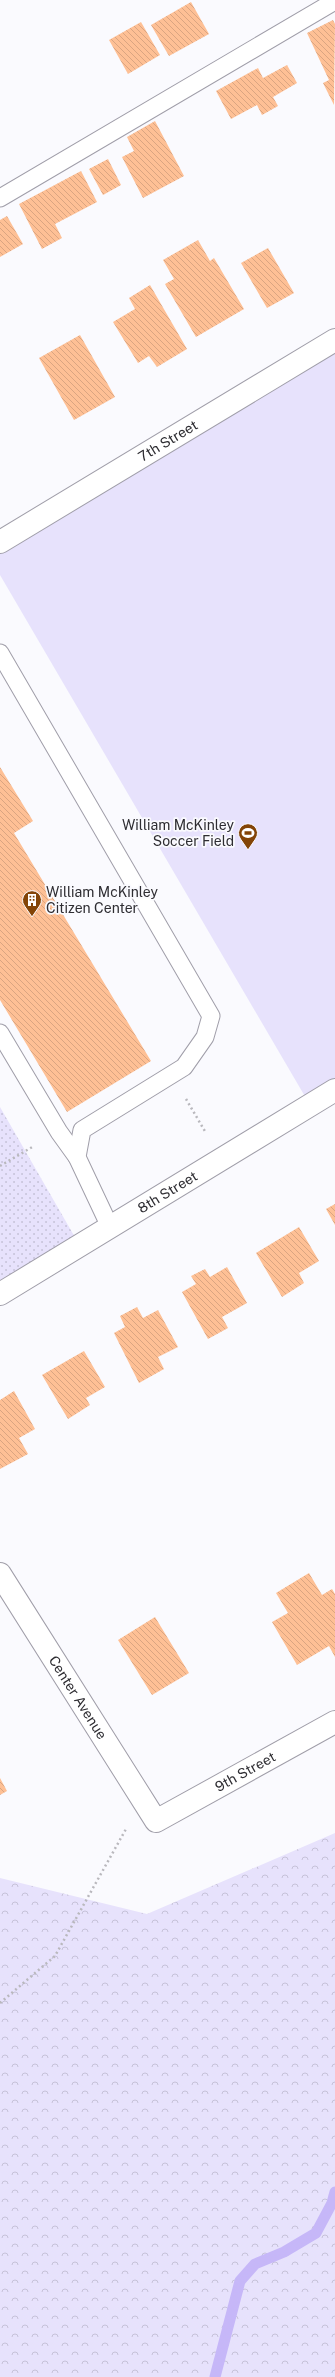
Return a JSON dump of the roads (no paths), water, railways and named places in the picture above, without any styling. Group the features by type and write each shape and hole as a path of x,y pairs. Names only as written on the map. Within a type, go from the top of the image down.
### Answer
{"street":[{"name":"7th Street","path":"0,542 335,340"},
{"name":"8th Street","path":"0,1294 335,1090"},
{"name":"Center Avenue","path":"0,1574 156,1821"},
{"name":"9th Street","path":"156,1821 335,1722"}],"lane":[{"path":"0,198 335,1"},
{"path":"0,653 211,1016 205,1037 184,1067 82,1130 77,1157"},
{"path":"0,1032 59,1132 77,1157 110,1227"}],"waterway":[{"path":"215,2377 240,2281 255,2264 284,2252 316,2233 332,2203 335,2192"}],"place":[{"name":"William McKinley Soccer Field","path":"248,850"},
{"name":"William McKinley Citizen Center","path":"32,917"}]}
